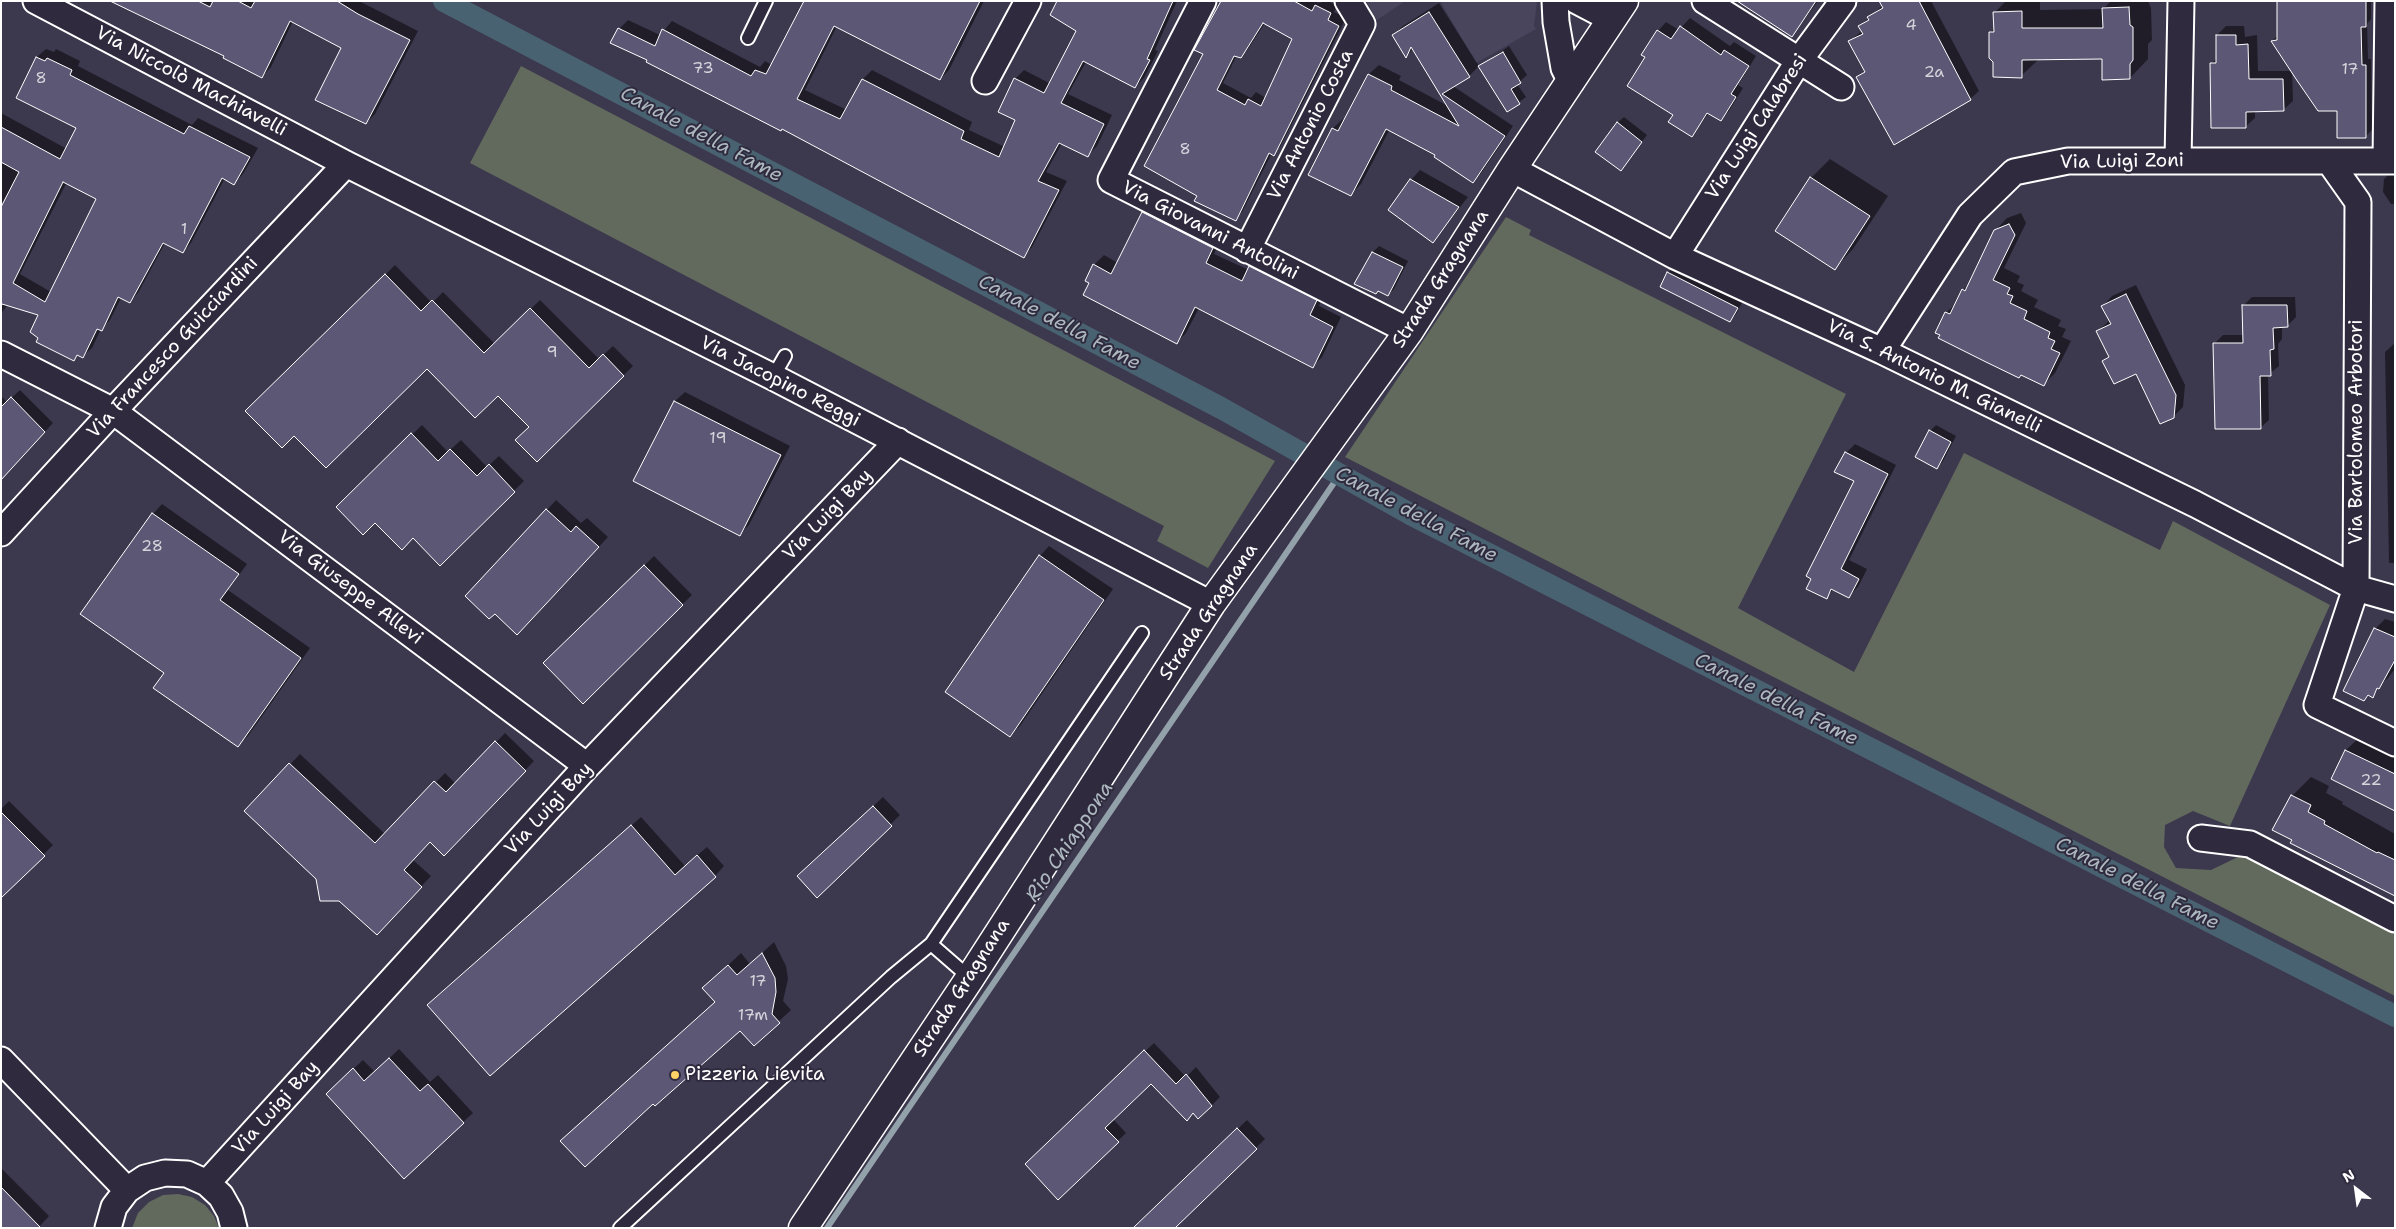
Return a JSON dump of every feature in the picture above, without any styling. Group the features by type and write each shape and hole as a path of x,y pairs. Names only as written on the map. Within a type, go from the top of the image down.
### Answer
{"street":[{"name":"Via Niccolò Machiavelli","path":"36,1 346,164"},
{"path":"985,81 1028,1"},
{"name":"Via Giovanni Antolini","path":"1203,1 1111,180 1409,331"},
{"name":"Via Antonio Costa","path":"1247,250 1362,24 1348,1"},
{"path":"1555,1 1556,22 1564,68 1571,82"},
{"path":"1577,1 1598,12 1619,9"},
{"path":"1705,1 1798,62 1841,87"},
{"name":"Via Luigi Calabresi","path":"1675,256 1798,62 1843,1"},
{"path":"2178,161 2181,1"},
{"path":"2388,1 2391,161"},
{"name":"Strada Gragnana","path":"803,1228 970,978 1211,604 1409,331 1512,169 1619,9"},
{"name":"Via Luigi Zoni","path":"1882,351 1970,215 2014,172 2068,161 2391,161"},
{"name":"Via Bartolomeo Arbotori","path":"2329,161 2358,202 2356,588 2317,705 2395,743"},
{"name":"Via Jacopino Reggi","path":"346,164 773,377 1211,604"},
{"name":"Via Francesco Guicciardini","path":"1,533 113,411 346,164"},
{"name":"Via S. Antonio M. Gianelli","path":"1512,169 1675,256 1882,351 2195,504 2356,588 2395,599"},
{"name":"Via Giuseppe Allevi","path":"1,354 113,411 587,766"},
{"name":"Via Luigi Bay","path":"207,1183 587,766 898,441"},
{"path":"2201,838 2250,844 2395,919"},
{"path":"1,1060 127,1190"},
{"path":"108,1228 114,1207 127,1190 145,1178 165,1172 187,1174 207,1183 221,1196 230,1212 234,1228"}],"lane":[{"path":"748,38 766,1"},
{"path":"773,377 785,356"},
{"path":"620,1228 891,977 931,944 1142,633"},
{"path":"931,944 970,978"}],"shaded area":[{"path":"1366,1 1405,1 1377,20"},
{"path":"1440,1 1537,1 1534,26 1536,29 1476,63"}],"green space":[{"path":"521,66 1275,461 1208,568 1157,541 1164,526 470,163"},
{"path":"1506,217 1531,230 1529,235 1846,394 1738,608 1854,672 1964,453 2160,550 2173,521 2330,605 2230,826 2193,811 2165,825 2164,847 2176,868 2211,870 2242,855 2395,933 2395,996 1345,457"},
{"path":"178,1194 192,1197 205,1205 214,1216 219,1228 132,1228 138,1213 149,1202 163,1195"}],"building":[{"path":"110,1 198,1 210,7 213,1 238,1 251,8 255,1 337,1 358,14 410,40 366,124 315,100 341,48 290,21 262,78 223,58 224,56"},
{"path":"804,1 980,1 940,80 834,26 797,99 840,119 862,79 964,131 961,139 999,157 1015,120 998,112 1014,78 1044,93 1076,31 1050,15 1057,1 1173,1 1147,59 1150,60 1135,88 1083,61 1061,103 1104,124 1088,157 1059,143 1038,181 1059,190 1024,258 782,129 781,131 646,62 647,60 610,43 618,28 655,46 662,29 751,76 755,70 766,74"},
{"path":"1221,1 1294,1 1312,11 1315,5 1331,13 1328,20 1339,26 1274,156 1269,153 1236,221 1194,201 1197,196 1144,166 1203,54 1194,50","holes":["1263,23 1292,39 1261,106 1248,99 1245,105 1217,90 1234,56 1241,58"]},
{"path":"1737,1 1816,1 1792,37"},
{"path":"1879,1 1919,1 1971,100 1894,145 1856,77 1865,72 1848,41 1863,34 1858,26 1869,20 1867,17 1883,8"},
{"path":"2277,1 2366,1 2366,27 2361,27 2362,65 2366,65 2366,138 2337,138 2337,111 2318,111 2271,41 2277,40"},
{"path":"2129,7 2130,25 2133,27 2133,60 2130,64 2130,79 2102,80 2102,59 2022,60 2022,78 1993,77 1993,62 1989,58 1989,32 1994,32 1993,12 2022,11 2022,28 2103,28 2102,8"},
{"path":"1429,12 1470,77 1442,94 1505,136 1473,183 1434,157 1435,155 1386,129 1351,196 1308,175 1332,128 1338,131 1368,74 1392,86 1391,90 1459,126 1411,47 1406,58 1392,35"},
{"path":"1680,26 1721,55 1724,50 1749,66 1731,94 1736,97 1721,121 1707,113 1692,137 1668,122 1673,115 1627,86 1645,57 1641,55 1657,30 1671,39"},
{"path":"2216,35 2236,35 2236,45 2248,44 2249,79 2283,79 2284,111 2246,112 2246,128 2211,128 2210,63 2216,63"},
{"path":"1503,52 1521,83 1511,89 1520,104 1507,112 1478,66"},
{"path":"36,57 45,61 47,58 72,70 70,75 184,134 189,126 250,157 234,185 222,178 183,253 163,243 130,303 118,297 102,331 97,329 83,358 77,355 74,361 36,342 38,338 30,332 38,315 2,304 1,306 1,207 19,172 1,162 1,127 60,159 76,128 16,98","holes":["63,182 96,199 45,302 13,283"]},
{"path":"1617,122 1642,142 1621,171 1595,152"},
{"path":"1810,177 1870,216 1835,270 1775,231"},
{"path":"1410,179 1459,207 1433,243 1388,210"},
{"path":"1142,212 1213,248 1206,263 1242,281 1249,266 1317,300 1310,315 1333,327 1313,368 1195,307 1177,344 1083,295 1089,283 1085,281 1093,264 1111,274"},
{"path":"2009,224 2015,235 1993,280 2010,288 2007,294 2013,296 2010,303 2027,311 2024,319 2050,332 2048,338 2055,341 2051,349 2060,353 2044,386 2021,375 2019,378 1986,362 1938,338 1940,335 1935,333 1945,312 1950,314 1962,289 1965,291 1994,230"},
{"path":"1372,252 1403,267 1388,296 1378,291 1376,294 1354,284"},
{"path":"1667,272 1738,308 1730,322 1660,287"},
{"path":"385,274 421,311 432,300 484,353 530,308 589,368 603,354 624,376 537,462 515,440 529,427 498,396 475,418 427,369 326,468 294,436 282,448 245,411"},
{"path":"2126,294 2176,395 2174,418 2160,424 2136,374 2114,384 2102,361 2109,357 2096,331 2111,324 2101,306"},
{"path":"2242,305 2287,305 2288,327 2273,328 2274,349 2270,350 2271,376 2260,376 2261,429 2215,429 2213,343 2243,343"},
{"path":"11,397 45,432 1,480 1,407"},
{"path":"674,401 781,455 740,536 633,481"},
{"path":"1929,430 1951,442 1937,469 1915,457"},
{"path":"411,433 438,461 450,449 477,476 489,464 515,492 440,566 413,538 402,550 375,523 363,535 336,507"},
{"path":"1845,452 1888,474 1841,569 1859,579 1849,598 1831,589 1827,599 1806,589 1811,579 1806,576 1854,481 1834,472"},
{"path":"546,509 571,532 576,526 599,547 517,635 495,614 489,619 465,596"},
{"path":"152,513 239,574 220,600 301,658 238,747 153,688 164,673 80,614"},
{"path":"1039,555 1104,600 1010,737 945,692"},
{"path":"644,565 683,605 583,704 543,663"},
{"path":"2374,628 2395,637 2395,660 2379,689 2377,688 2373,698 2368,695 2364,701 2343,691"},
{"path":"495,741 526,771 444,856 430,842 404,870 422,887 377,935 339,901 320,901 316,879 244,811 289,763 375,843 434,781 446,792"},
{"path":"2345,750 2395,774 2395,811 2331,779"},
{"path":"2291,795 2311,805 2308,812 2325,821 2324,824 2377,853 2395,860 2395,896 2290,843 2292,840 2272,830"},
{"path":"873,806 892,826 817,898 797,876"},
{"path":"1,812 45,856 1,898"},
{"path":"631,825 675,875 697,855 716,877 490,1076 427,1005"},
{"path":"762,953 775,978 776,992 772,1014 780,1023 754,1046 740,1031 655,1106 653,1104 585,1167 560,1141 715,1002 702,988 728,965 737,975"},
{"path":"1144,1050 1176,1084 1186,1074 1212,1106 1198,1119 1193,1113 1187,1121 1151,1084 1105,1128 1119,1142 1058,1200 1025,1164"},
{"path":"389,1058 420,1091 428,1084 464,1123 404,1179 326,1094 353,1068 364,1081"},
{"path":"1237,1128 1257,1149 1175,1228 1133,1228"},
{"path":"1,1187 41,1228 1,1228"}],"waterway":[{"name":"Canale della Fame","path":"444,1 1221,408 1412,515 2395,1016"},
{"name":"Rio Chiappona","path":"827,1228 1340,474"}],"place":[{"name":"Pizzeria Lievita","path":"675,1075"}]}
